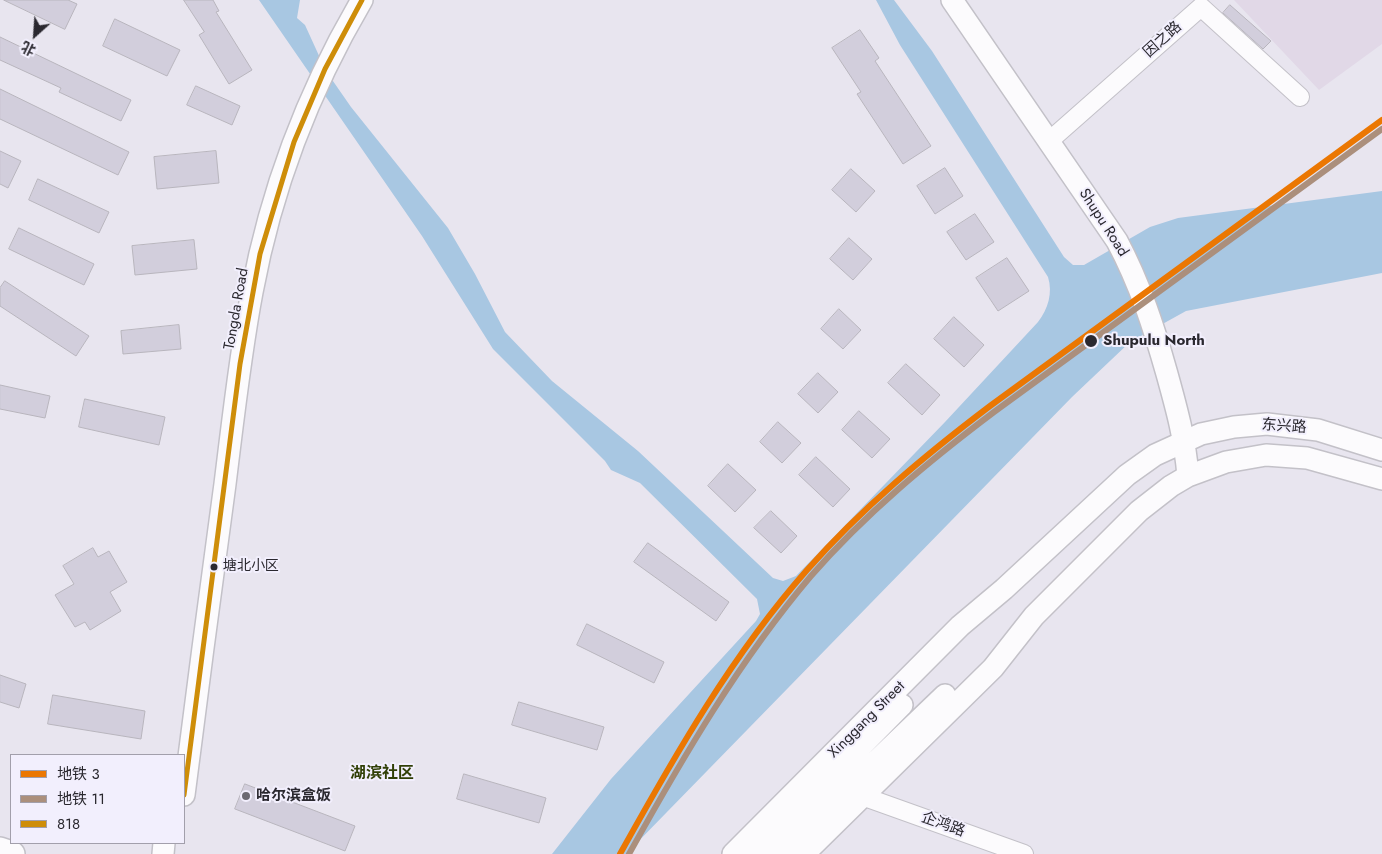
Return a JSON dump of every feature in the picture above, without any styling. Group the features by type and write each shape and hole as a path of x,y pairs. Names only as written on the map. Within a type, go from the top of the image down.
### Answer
{"highway":[{"path":"0,850 12,854"}],"main road":[{"name":"Tongda Road","path":"176,754 239,289 248,248 270,174 346,0"},
{"name":"Tongda Road","path":"185,788 252,291 282,178 316,71 362,0"},
{"name":"Shupu Road","path":"952,0 1117,241 1145,300 1155,332 1185,440 1188,476"},
{"name":"东兴路","path":"1185,440 1234,426 1284,424 1318,430 1382,450"},
{"name":"Xinggang Street","path":"733,854 960,626 1004,589 1127,475 1155,455 1185,440"},
{"name":"东兴路","path":"1188,476 1233,460 1286,456 1326,462 1382,479"},
{"path":"779,854 985,657 1034,616 1139,511 1160,494 1188,476"},
{"name":"Xinggang Street","path":"755,854 970,636 1004,589"},
{"path":"804,854 994,668 1034,616"}],"street":[{"name":"因之路","path":"1048,142 1201,7 1300,98"},
{"name":"企鸿路","path":"862,796 1024,854"}],"shaded area":[{"path":"1234,0 1382,0 1382,44 1319,90"}],"water":[{"path":"259,0 300,0 297,18 305,25 326,71 351,107 448,228 475,274 505,332 552,381 638,451 773,578 783,581 796,576 945,422 1038,322 1047,306 1050,295 1048,277 900,45 876,0 894,0 932,51 1064,257 1073,265 1084,265 1150,227 1178,218 1382,191 1382,273 1186,311 1130,342 1072,397 626,854 552,854 611,779 756,621 760,614 757,599 640,483 611,470 605,461 493,349 422,236"}],"building":[{"path":"4,0 68,0 77,4 65,29"},
{"path":"184,0 213,0 219,11 216,12 252,70 229,84 199,35 204,32"},
{"path":"1230,5 1271,41 1263,49 1223,13"},
{"path":"115,19 180,50 167,76 103,46"},
{"path":"860,30 879,58 875,61 931,146 903,164 857,94 861,92 832,48"},
{"path":"0,37 131,100 121,121 59,92 61,88 0,60"},
{"path":"196,86 240,106 232,125 187,105"},
{"path":"0,89 129,152 118,175 0,119"},
{"path":"0,151 21,161 8,188 0,184"},
{"path":"216,151 219,183 157,189 154,157"},
{"path":"945,168 963,196 935,214 917,186"},
{"path":"851,169 875,191 856,212 832,190"},
{"path":"38,179 109,212 99,233 29,200"},
{"path":"975,214 994,242 966,260 947,232"},
{"path":"19,228 94,264 84,285 9,249"},
{"path":"849,238 872,259 853,280 830,259"},
{"path":"194,240 197,269 135,275 132,246"},
{"path":"1007,258 1029,291 998,311 976,278"},
{"path":"5,281 89,336 76,356 0,306 0,288"},
{"path":"839,309 861,330 843,349 821,329"},
{"path":"954,317 984,345 964,367 934,339"},
{"path":"179,325 181,349 123,354 121,331"},
{"path":"906,364 940,395 922,415 888,383"},
{"path":"818,373 838,392 818,413 798,394"},
{"path":"0,385 50,396 45,418 0,409"},
{"path":"85,399 165,417 159,445 79,427"},
{"path":"859,411 890,439 872,458 842,430"},
{"path":"778,422 801,443 782,463 760,442"},
{"path":"816,457 850,489 833,507 799,475"},
{"path":"728,464 756,490 735,512 708,486"},
{"path":"771,511 797,536 781,553 754,528"},
{"path":"648,543 729,602 716,621 634,562"},
{"path":"93,548 98,557 109,551 127,582 110,592 121,611 90,630 85,622 75,627 55,595 74,584 63,566"},
{"path":"587,624 664,662 654,683 577,645"},
{"path":"0,675 26,684 19,708 0,702"},
{"path":"53,695 145,711 141,739 48,724"},
{"path":"519,702 604,727 597,750 512,725"},
{"path":"464,774 546,798 539,823 457,799"},
{"path":"245,784 355,826 345,851 235,809"}],"metro line":[{"name":"3","path":"620,854 684,743 729,671 754,636 807,570 850,525 941,444 990,406 1382,120"},
{"name":"11","path":"629,854 691,746 736,676 785,608 811,576 853,531 898,489 994,412 1382,129"}],"transit line":[{"name":"818","path":"185,787 240,364 260,254 294,142 325,69 362,0"}],"place":[{"name":"Shupulu North","path":"1091,341"},
{"name":"塘北小区","path":"214,567"},
{"name":"哈尔滨盒饭","path":"246,796"}],"district":[{"name":"湖滨社区","path":"382,774"}]}
